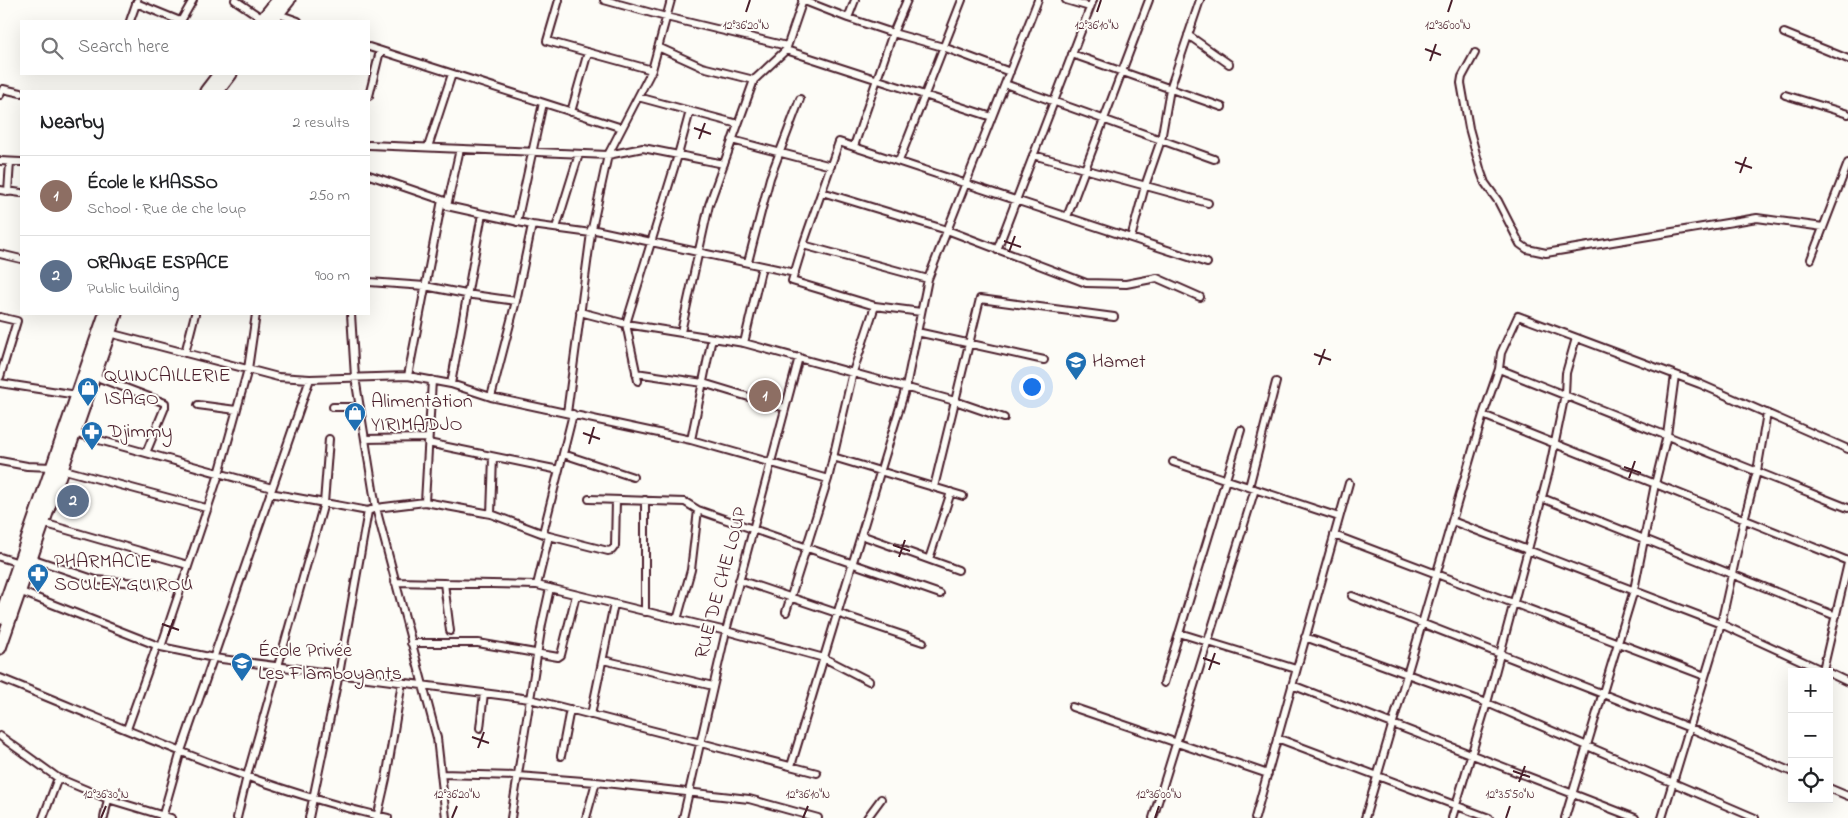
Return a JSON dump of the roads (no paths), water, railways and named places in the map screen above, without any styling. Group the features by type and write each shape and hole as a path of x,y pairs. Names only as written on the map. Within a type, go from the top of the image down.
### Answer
{"highway":[{"path":"269,19 278,0"},
{"path":"269,19 289,0"},
{"path":"207,90 218,75"},
{"path":"219,90 230,75"},
{"path":"0,648 43,523 76,395 105,315"},
{"path":"0,618 18,563 56,468 74,433 116,315"}],"street":[{"path":"181,20 193,0"},
{"path":"235,0 269,19 284,20"},
{"path":"558,0 547,41 652,70"},
{"path":"604,0 787,48 924,96 992,117"},
{"path":"537,585 570,414 580,312 591,231 608,155 652,70 671,0"},
{"path":"681,332 709,205 732,140 754,80 787,48 802,0 848,18 943,47 1010,72"},
{"path":"848,18 855,0"},
{"path":"854,146 893,33 907,0"},
{"path":"899,161 962,0"},
{"path":"791,766 906,387 928,279 1038,0"},
{"path":"1066,0 1090,7"},
{"path":"997,250 1093,0"},
{"path":"1067,217 1149,0"},
{"path":"1131,238 1145,186 1161,140 1170,89 1200,0"},
{"path":"130,20 137,2 178,20"},
{"path":"1784,33 1848,59"},
{"path":"1188,35 1229,64"},
{"path":"370,47 622,128"},
{"path":"658,47 702,67 754,80"},
{"path":"370,92 380,51"},
{"path":"571,112 588,52"},
{"path":"1475,52 1462,76 1469,128 1485,183 1498,201 1520,244 1527,249 1546,253 1757,218 1823,227"},
{"path":"1072,54 1222,108"},
{"path":"428,147 452,74"},
{"path":"1005,84 1214,159"},
{"path":"0,95 3,89 20,93"},
{"path":"1785,95 1848,114"},
{"path":"638,97 738,124"},
{"path":"748,262 770,178 800,98"},
{"path":"517,222 543,103"},
{"path":"638,381 626,324 690,111"},
{"path":"732,140 831,166"},
{"path":"921,312 875,306 792,281 839,142 966,182 1207,263"},
{"path":"370,145 608,155 643,148 724,164"},
{"path":"408,376 425,286 445,201 460,149"},
{"path":"556,228 579,154"},
{"path":"1033,155 1208,203"},
{"path":"0,161 20,162"},
{"path":"8,192 10,162"},
{"path":"1811,259 1848,163"},
{"path":"370,175 445,201 447,206 532,225 591,231 651,241 795,273"},
{"path":"0,190 20,193"},
{"path":"822,192 947,230 1086,283 1126,284 1157,278 1200,297"},
{"path":"452,384 466,294 482,214"},
{"path":"491,397 516,301 532,225"},
{"path":"803,244 928,279"},
{"path":"0,254 20,259"},
{"path":"744,343 762,266"},
{"path":"370,282 425,286 516,301"},
{"path":"934,487 980,299 1114,317"},
{"path":"786,612 828,479 853,372 875,306"},
{"path":"580,312 626,324 744,343 955,401 1004,418"},
{"path":"184,353 195,315"},
{"path":"127,729 181,586 218,474 248,369 256,315"},
{"path":"351,315 355,377 376,508 437,738 446,818"},
{"path":"1365,818 1483,415 1499,369 1501,353 1518,316 1675,375 1848,449"},
{"path":"0,317 17,321 0,377"},
{"path":"917,332 1044,360"},
{"path":"109,333 278,377 310,379 408,376 452,384 491,397 691,440 771,461 828,479"},
{"path":"691,440 712,338"},
{"path":"1452,818 1487,703 1549,471 1564,394 1566,373 1576,338"},
{"name":"RUE DE CHE LOUP","path":"683,818 726,631 799,357"},
{"path":"1499,369 1848,508"},
{"path":"636,373 703,383 786,408"},
{"path":"1565,818 1634,590 1655,484 1667,435 1675,375"},
{"path":"94,376 165,403 146,453"},
{"path":"162,817 181,751 310,379"},
{"path":"424,502 432,380"},
{"path":"1152,818 1208,642 1252,488 1276,382"},
{"path":"0,383 76,395"},
{"path":"198,404 236,410"},
{"path":"333,408 360,407"},
{"path":"1662,818 1721,624 1757,471 1767,413"},
{"path":"1483,415 1848,562 1827,668"},
{"path":"1164,683 1241,430"},
{"path":"74,433 271,491 324,503 368,511 376,508 424,502 491,514 546,534 608,551 612,550 615,546 616,500"},
{"path":"237,818 246,776 324,503 329,439"},
{"path":"365,439 428,440 493,457 559,470"},
{"path":"563,454 633,477"},
{"path":"491,514 493,457"},
{"path":"833,457 963,496"},
{"path":"0,461 27,466 56,468 206,508"},
{"path":"1173,462 1339,517"},
{"path":"1255,818 1349,483"},
{"path":"929,559 951,492"},
{"path":"1542,498 1836,616"},
{"path":"589,499 685,502 698,510 940,594"},
{"path":"645,500 645,612"},
{"path":"677,620 691,570 698,510"},
{"path":"309,818 339,674 368,511"},
{"path":"1452,521 1721,624 1817,668"},
{"path":"43,523 188,565"},
{"path":"1334,534 1705,676"},
{"path":"861,535 958,570"},
{"path":"0,557 18,563"},
{"path":"31,558 96,580 181,586"},
{"path":"739,580 923,642"},
{"path":"395,582 537,585 726,631 824,658 869,681"},
{"path":"444,583 450,630"},
{"path":"512,818 537,654 550,588"},
{"path":"19,591 159,646 214,658 530,699 817,773"},
{"path":"411,643 478,643 558,657 562,655 576,595"},
{"path":"1352,596 1690,728 1788,770"},
{"path":"592,714 614,604"},
{"path":"1179,634 1296,670"},
{"path":"1305,637 1487,703 1755,818"},
{"path":"603,660 713,686"},
{"path":"1833,675 1848,682"},
{"path":"0,678 246,776 377,817 388,818"},
{"path":"377,817 386,779 402,682"},
{"path":"1292,685 1634,818"},
{"path":"480,728 484,693"},
{"path":"1072,707 1268,774"},
{"path":"561,756 570,709"},
{"path":"0,736 58,778 108,799 162,817 171,818"},
{"path":"1277,738 1489,818"},
{"path":"441,774 518,776 596,782 749,799 794,815 818,818"},
{"path":"43,818 58,778"},
{"path":"586,818 596,782"},
{"path":"1833,790 1848,796"},
{"path":"104,818 108,799"},
{"path":"867,818 882,799"}],"place":[{"name":"Hamet","path":"1076,381"},
{"name":"École le KHASSO","path":"765,396"},
{"name":"QUINCAILLERIE ISAGO","path":"88,407"},
{"name":"Alimentation YIRIMADJO","path":"355,432"},
{"name":"Djimmy","path":"92,451"},
{"name":"ORANGE ESPACE","path":"73,501"},
{"name":"PHARMACIE SOULEY GUIROU","path":"38,593"},
{"name":"École Privée Les Flamboyants","path":"242,682"}]}
